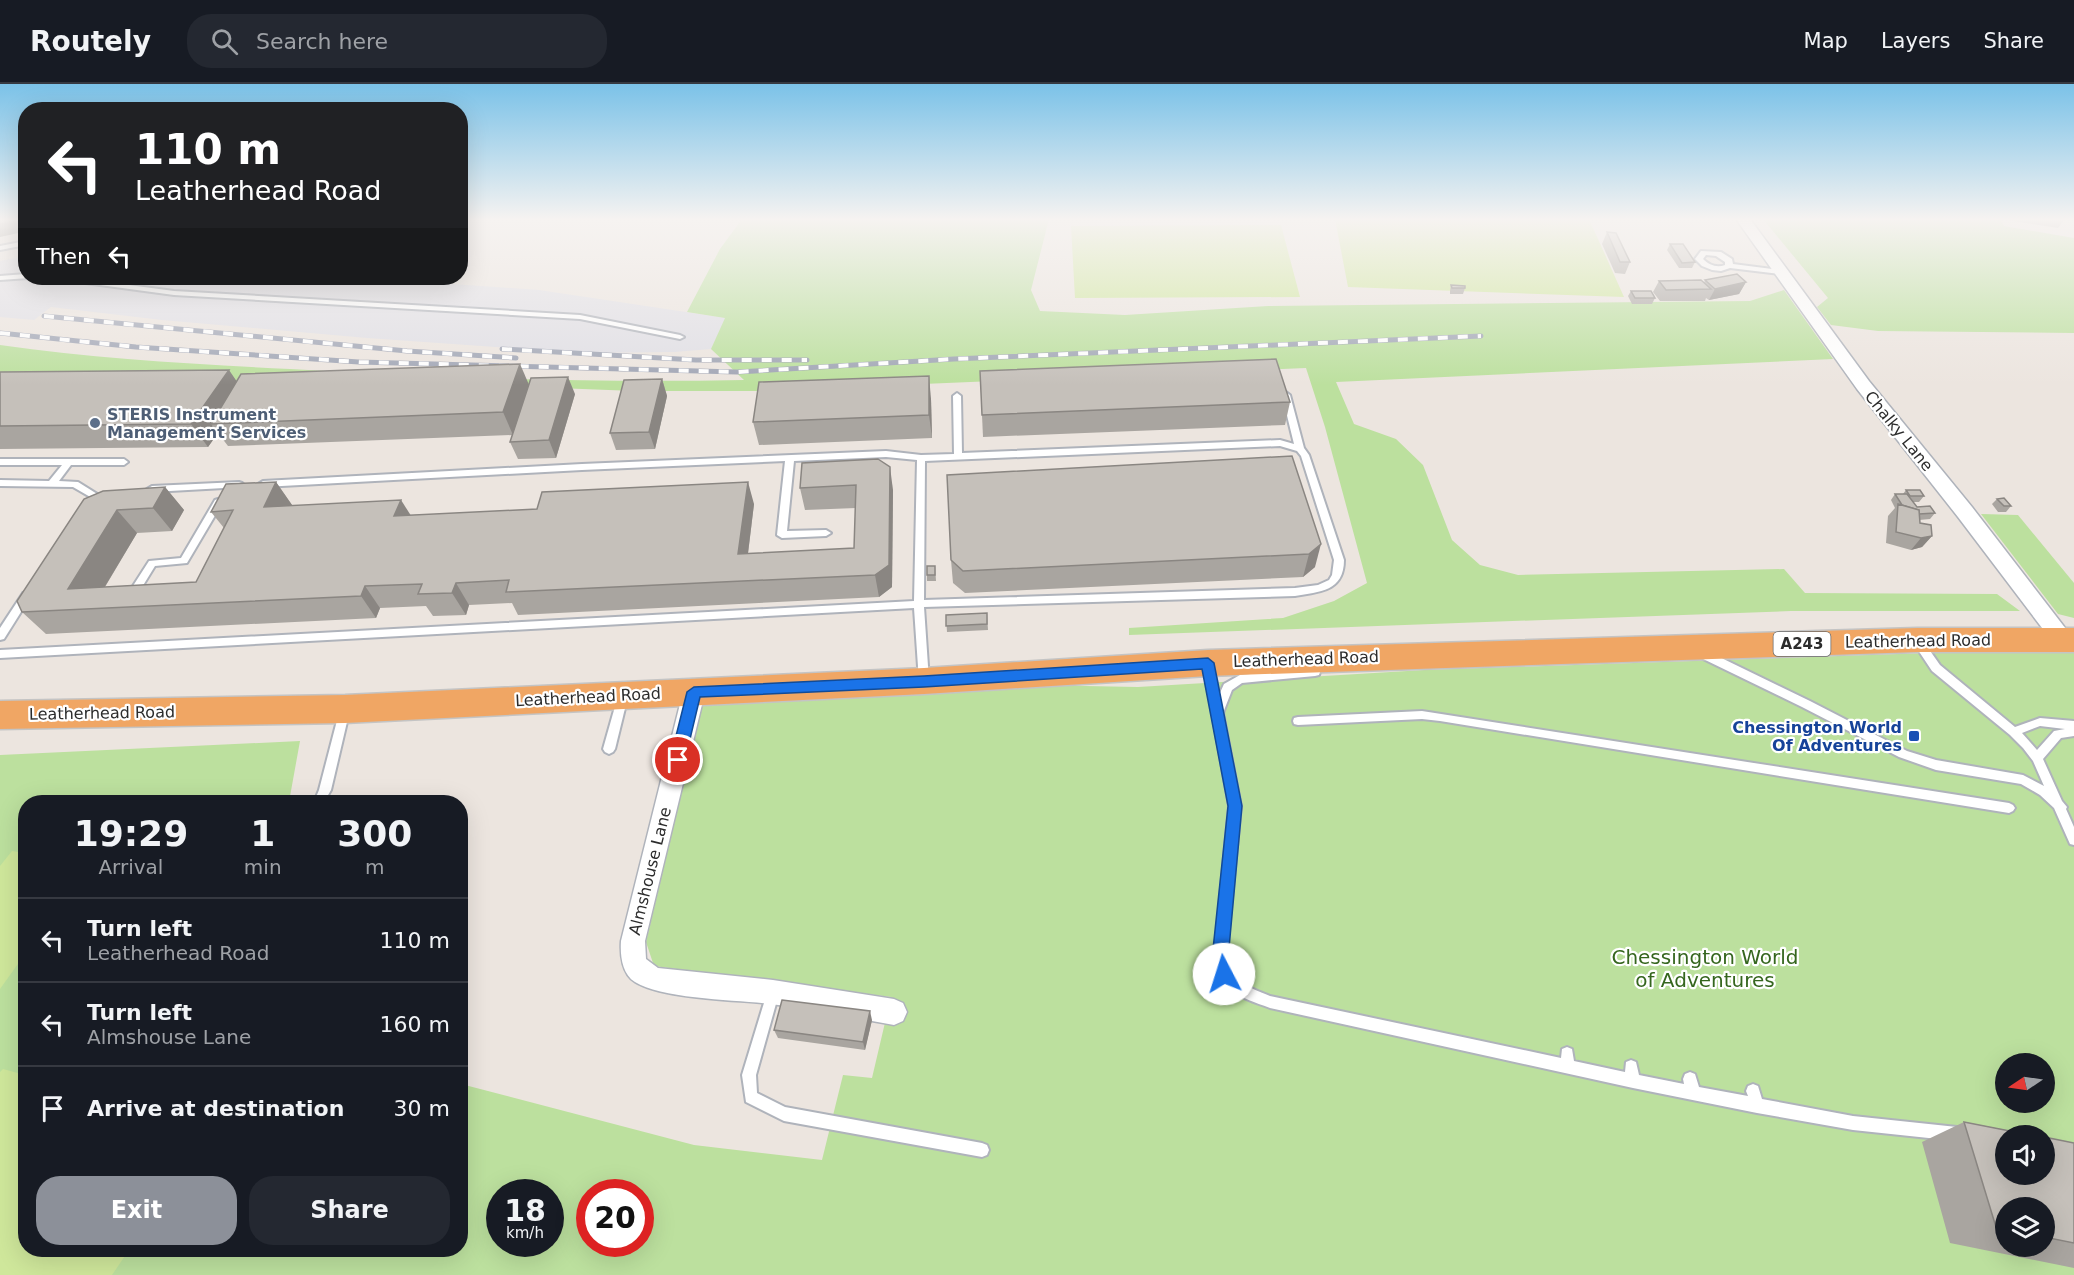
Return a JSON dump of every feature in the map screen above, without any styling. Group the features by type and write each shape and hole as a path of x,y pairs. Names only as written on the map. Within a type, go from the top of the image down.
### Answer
{"highway":[{"name":"Leatherhead Road","path":"0,715 345,708 924,681 1208,663 1917,640 2068,639"}],"street":[{"name":"Chalky Lane","path":"1782,275 1863,386 2068,639"},
{"name":"Almshouse Lane","path":"694,692 632,952 636,965 643,975 658,980 773,992 894,1012"}],"lane":[{"path":"0,278 18,277"},
{"path":"115,285 174,293 580,317 680,337"},
{"path":"1286,395 1300,449"},
{"path":"957,396 958,456"},
{"path":"0,654 919,606 956,602 1295,592 1328,585 1337,578 1340,570 1339,560 1305,455 1300,449 1290,444 1280,443 921,458 886,454 142,490"},
{"path":"921,458 919,606 924,681"},
{"path":"790,459 782,535 826,533"},
{"path":"0,462 124,462"},
{"path":"52,483 69,462"},
{"path":"0,483 75,483 102,497 88,507"},
{"path":"136,589 152,563 184,561 227,486"},
{"path":"0,636 30,591"},
{"path":"1917,640 1936,668 2014,732 2037,758 2074,840"},
{"path":"1688,647 1903,754 1936,765 2023,780 2044,792 2061,807"},
{"path":"1217,714 1228,687 1240,679 1350,669 1407,656"},
{"path":"1208,663 1235,806 1220,959 1224,974 1234,987 1333,1011 1360,1022 1450,1036 1568,1060 1632,1074 1693,1093 1757,1106 1853,1123 1966,1135"},
{"path":"609,749 623,696"},
{"path":"322,795 345,708"},
{"path":"1298,721 1422,715 1440,717 2009,808"},
{"path":"2014,732 2040,722 2074,725"},
{"path":"2037,758 2058,734 2074,732"},
{"path":"773,992 749,1075 751,1097 784,1114 982,1150"},
{"path":"1360,1022 1390,1020"},
{"path":"1690,1079 1693,1093"},
{"path":"1753,1091 1757,1106"}],"shaded area":[{"path":"0,275 18,275 18,285 466,285 539,290 726,318 711,349 674,352 581,353 367,338 162,320 51,307 34,320 0,317"}],"green space":[{"path":"707,275 1035,275 1031,290 1040,311 1125,315 1268,306 1750,301 1784,290 1833,359 1336,382 1354,424 1396,439 1423,465 1452,540 1480,565 1518,575 1784,569 1805,593 1997,594 2020,611 1791,611 1129,635 1129,628 1283,618 1334,601 1367,583 1325,427 1306,368 757,391 635,391 530,387 0,390 0,345 145,360 403,375 573,380 744,380 711,349 725,318 687,312"},
{"path":"1074,275 1294,275 1300,297 1075,298"},
{"path":"1346,275 1614,275 1624,297 1348,287"},
{"path":"1809,275 2074,275 2074,333 1878,331 1831,325 1817,307 1828,298"},
{"path":"1981,514 2018,515 2074,583 2074,618 2058,614"},
{"name":"Chessington World of Adventures","path":"2074,651 2074,1275 0,1275 0,755 300,741 290,795 18,795 18,1257 468,1257 468,1086 694,1145 822,1160 843,1075 872,1078 891,997 654,966 646,942 703,702 1033,685 1138,687 1424,670 1959,652"},
{"path":"12,851 18,852 18,964 0,989 0,866"},
{"path":"3,1069 18,1073 18,1257 124,1257 112,1275 0,1275 0,1072"}],"building":[{"path":"1738,275 1746,282 1715,289 1705,280"},
{"path":"1701,280 1711,289 1666,290 1659,281"},
{"path":"1451,285 1465,286 1465,288 1452,288"},
{"path":"1631,291 1651,291 1655,298 1635,298"},
{"path":"1276,359 1290,402 982,415 980,371"},
{"path":"520,364 503,412 211,424 241,374"},
{"path":"229,370 191,424 0,426 0,372"},
{"path":"929,376 929,415 753,422 759,382"},
{"path":"568,377 549,440 510,442 531,378"},
{"path":"662,379 649,432 610,433 624,380"},
{"path":"1292,456 1321,544 1309,554 963,571 951,560 947,475"},
{"path":"878,459 890,467 889,565 875,575 506,592 509,580 456,583 452,593 418,594 422,584 365,586 361,596 22,612 17,601 84,499 103,491 165,487 153,508 117,510 68,589 196,582 233,510 211,512 226,484 276,482 264,507 401,500 394,516 537,509 542,492 748,482 738,554 854,548 856,485 800,488 802,463"},
{"path":"1906,490 1920,490 1924,496 1910,496"},
{"path":"1895,494 1907,494 1917,507 1930,506 1935,513 1919,514 1919,510 1902,505"},
{"path":"2004,498 2011,506 2004,506 1997,499"},
{"path":"1898,504 1919,510 1920,523 1931,525 1932,536 1921,538 1896,532"},
{"path":"927,566 935,566 935,575 927,575"},
{"path":"987,613 987,624 946,626 946,615"},
{"path":"782,1000 870,1011 863,1042 774,1030"},
{"path":"1964,1122 1995,1128 1995,1185 2055,1185 2055,1139 2074,1143 2074,1243 2055,1239 2055,1197 1995,1197 1995,1224"}],"railway":[{"path":"44,316 407,351 516,358"},
{"path":"0,333 136,347 359,362 737,372 954,359 1481,336"},
{"path":"502,349 696,360 807,360"}],"place":[{"name":"STERIS Instrument Management Services","path":"95,423"},
{"name":"Chessington World Of Adventures","path":"1914,736"}],"route":[{"path":"678,760 694,692 924,681 1208,663 1235,806 1220,959 1224,974"}]}
